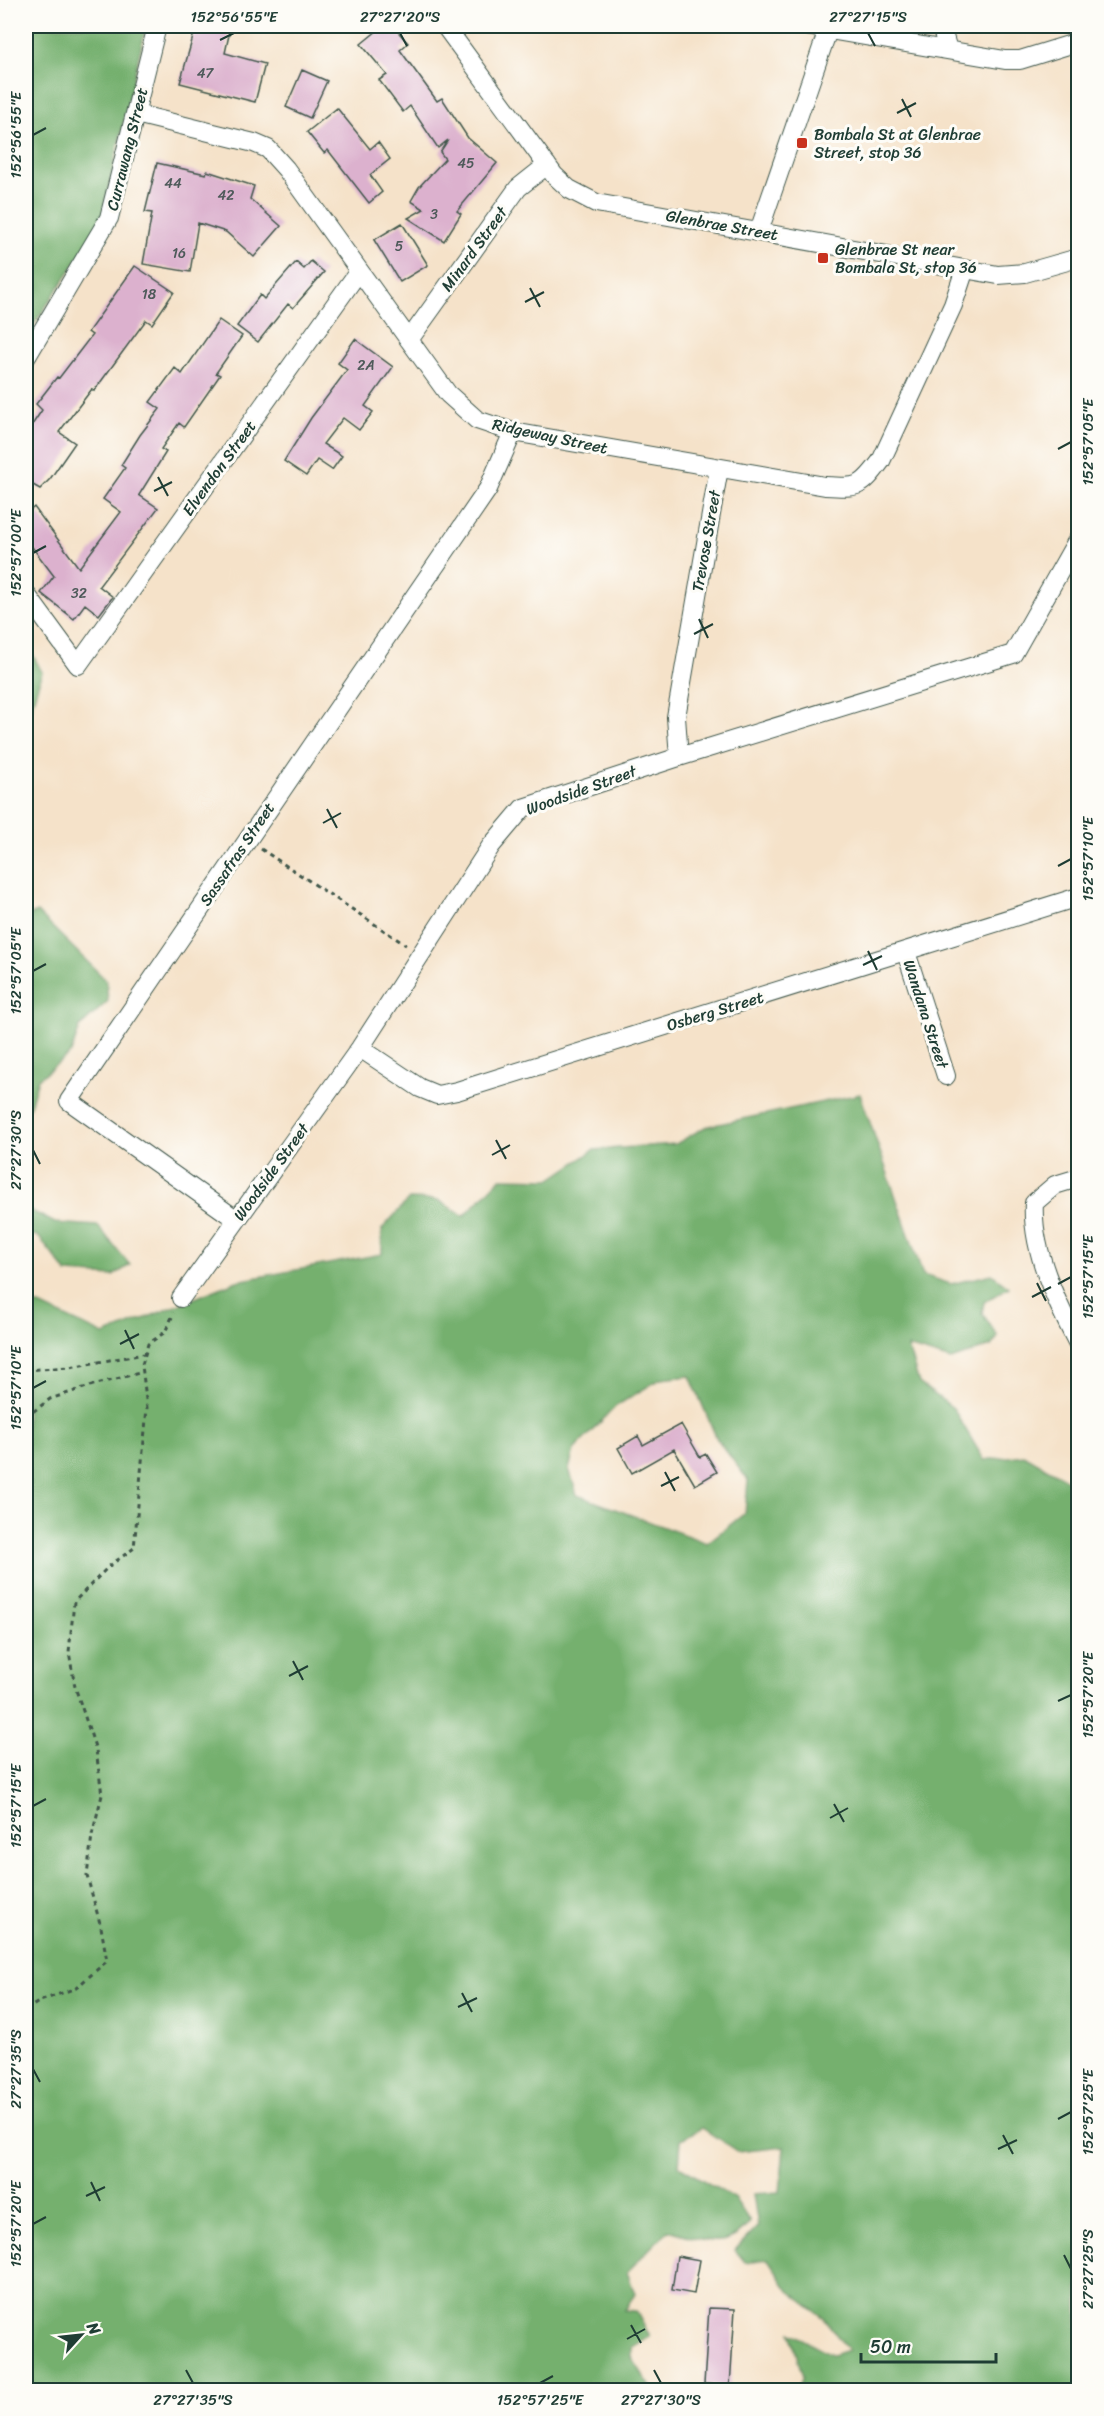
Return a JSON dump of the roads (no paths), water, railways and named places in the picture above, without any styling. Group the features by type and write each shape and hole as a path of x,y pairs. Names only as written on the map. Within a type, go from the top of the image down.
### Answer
{"street":[{"name":"Currawang Street","path":"26,358 109,218 157,26"},
{"name":"Glenbrae Street","path":"445,26 547,165 569,189 596,203 998,275 1037,271 1078,258"},
{"path":"806,26 1005,60 1020,60 1078,42"},
{"path":"941,26 948,50"},
{"path":"759,231 828,30"},
{"name":"Ridgeway Street","path":"136,114 254,142 268,149 286,169 448,394 477,420 513,432 825,486 853,488 868,478 881,461 953,305 965,269"},
{"name":"Minard Street","path":"409,340 518,188 547,165"},
{"name":"Elvendon Street","path":"26,594 78,665 360,271"},
{"name":"Sassafras Street","path":"237,1220 69,1101 488,489 513,432"},
{"name":"Trevose Street","path":"679,757 676,717 719,468"},
{"name":"Woodside Street","path":"181,1298 360,1048 491,846 523,808 679,757 1013,654 1078,539"},
{"name":"Osberg Street","path":"360,1048 420,1088 437,1095 1078,897"},
{"name":"Wandana Street","path":"906,952 946,1076"},
{"path":"1078,1178 1054,1185 1034,1203 1033,1225 1057,1304 1078,1344"}],"place":[{"name":"Bombala St at Glenbrae Street, stop 36","path":"802,143"},
{"name":"Glenbrae St near Bombala St, stop 36","path":"823,258"}]}
